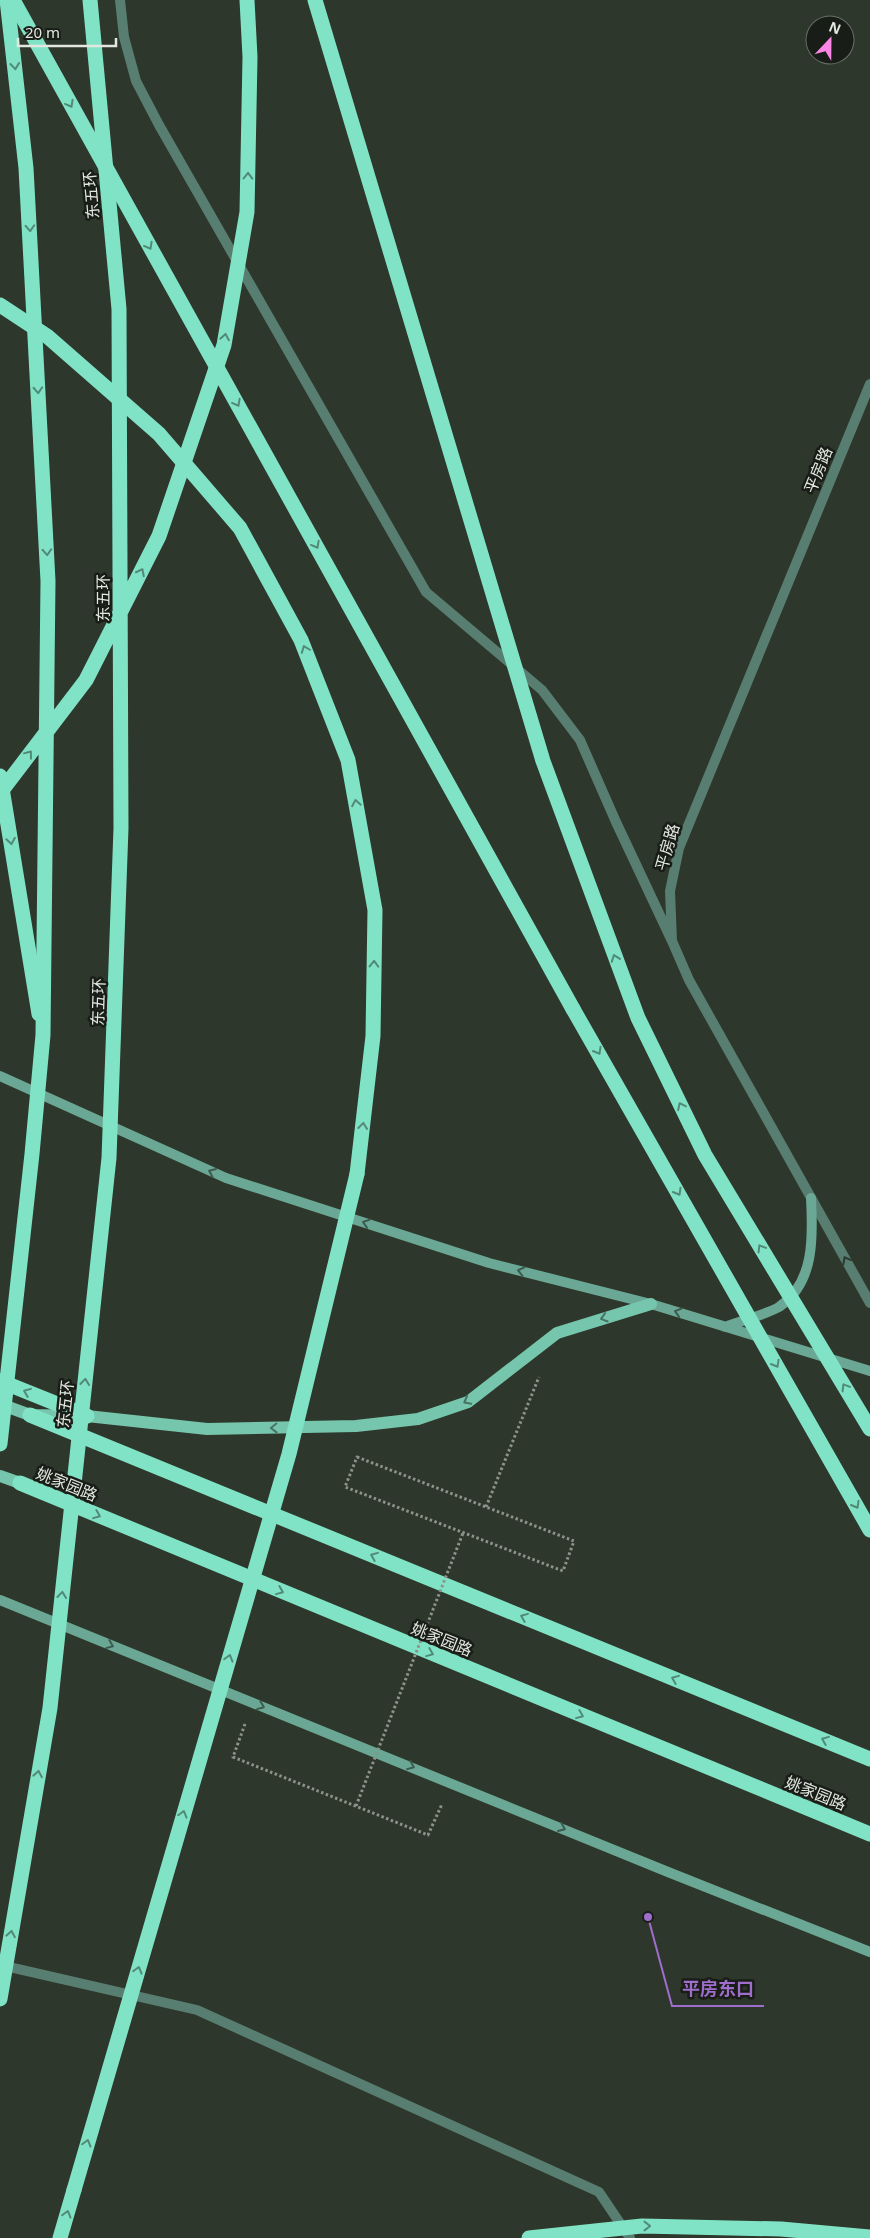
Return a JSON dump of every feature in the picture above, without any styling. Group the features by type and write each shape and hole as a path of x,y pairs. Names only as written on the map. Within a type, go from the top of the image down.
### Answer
{"highway":[{"path":"0,1444 32,1154 42,1035 48,581 26,168 8,0"},
{"path":"13,0 574,1009 870,1530"},
{"name":"东五环","path":"0,1999 50,1708 109,1158 121,828 120,309 90,0"},
{"path":"0,793 86,680 160,536 224,345 247,212 250,57 247,0"},
{"path":"315,0 542,761 638,1018 705,1155 870,1429"},
{"path":"0,305 47,336 159,434 240,528 301,640 348,760 375,910 373,1036 357,1174 289,1454 60,2238"},
{"path":"0,776 42,1035"},
{"path":"0,1380 87,1416"},
{"path":"30,1415 870,1759"},
{"name":"姚家园路","path":"20,1483 870,1834"},
{"path":"529,2238 642,2226 781,2229 870,2237"}],"main road":[{"path":"0,1404 30,1415 87,1416 207,1429 356,1426 418,1419 468,1402 557,1332 651,1304"},
{"name":"姚家园路","path":"0,1476 20,1483"}],"street":[{"path":"120,0 124,36 136,81 164,134 426,592 542,690 580,740 672,941"},
{"name":"平房路","path":"870,384 679,848 670,891 672,941 689,980 870,1302"},
{"path":"0,1076 226,1178 490,1263 651,1304 870,1371"},
{"path":"724,1327 778,1307 797,1291 810,1261 812,1230 811,1198"},
{"path":"0,1600 668,1872 870,1952"},
{"path":"0,1964 197,2010 599,2192 630,2238"}],"path":[{"path":"486,1507 542,1369"},
{"path":"357,1458 486,1507 574,1541 562,1571 345,1487 357,1458"},
{"path":"356,1806 463,1533"},
{"path":"252,1702 233,1757 428,1835 452,1783"}],"place":[{"name":"平房东口","path":"648,1917"}]}
